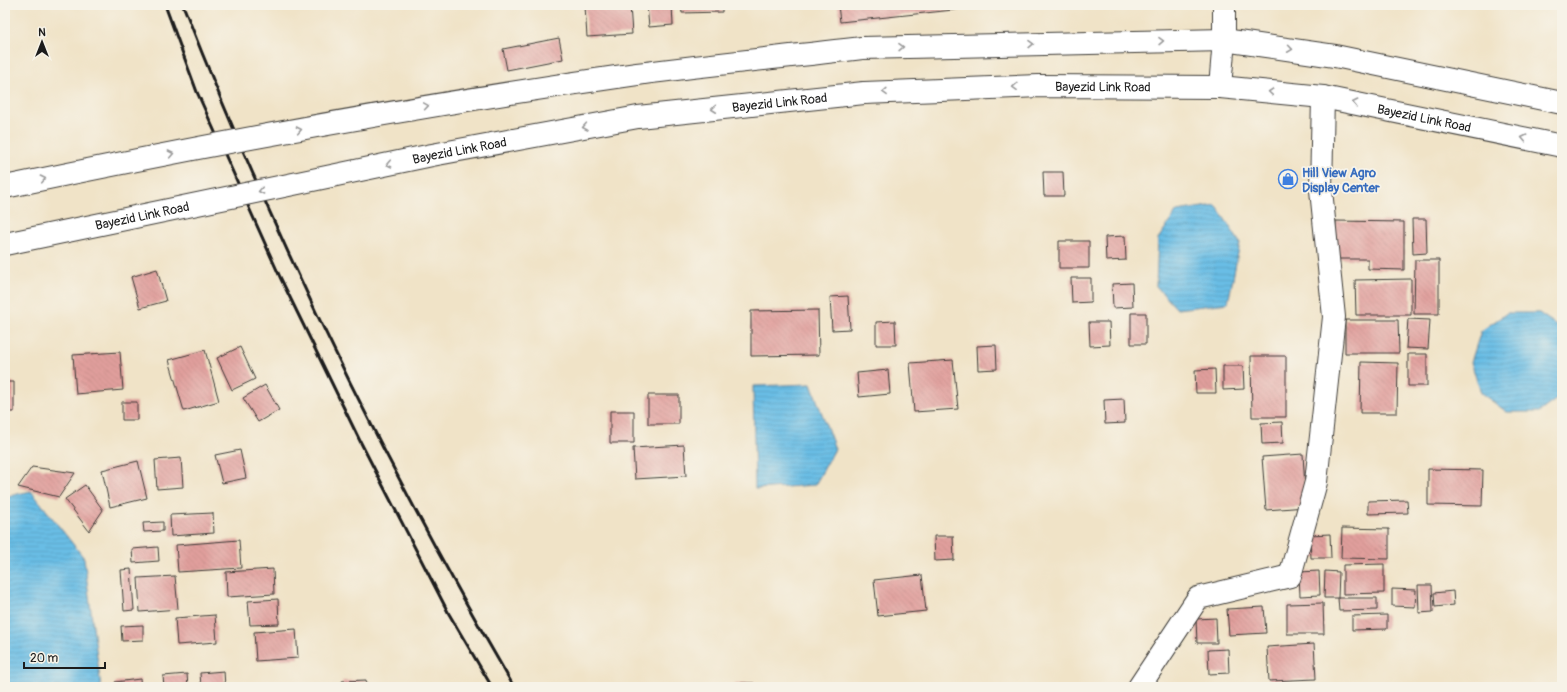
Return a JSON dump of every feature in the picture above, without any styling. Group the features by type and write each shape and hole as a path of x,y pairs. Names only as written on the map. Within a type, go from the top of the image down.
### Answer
{"main road":[{"path":"1220,87 1224,40 1224,5"},
{"path":"5,187 109,165 411,109 638,74 862,48 1224,40 1335,56 1562,103"},
{"name":"Bayezid Link Road","path":"5,244 432,155 638,117 864,93 1039,86 1220,87 1323,97 1562,146"},
{"path":"1139,687 1198,598 1290,576 1316,482 1334,318 1321,190 1323,97"}],"water":[{"path":"1216,205 1240,243 1228,303 1177,309 1156,286 1158,239 1177,211"},
{"path":"1507,313 1539,313 1562,329 1562,395 1539,412 1507,412 1481,393 1471,362 1481,331"},
{"path":"811,384 835,449 815,485 755,489 753,386"},
{"path":"31,491 84,558 101,687 5,687 5,497"}],"building":[{"path":"630,5 632,34 587,37 585,6"},
{"path":"647,5 672,5 673,25 649,27"},
{"path":"681,5 722,5 722,12 682,13"},
{"path":"838,5 991,5 991,6 840,22"},
{"path":"559,38 563,59 507,70 503,49"},
{"path":"1043,172 1063,172 1064,196 1044,196"},
{"path":"1412,219 1426,219 1427,253 1413,254"},
{"path":"1336,221 1404,222 1404,270 1368,269 1368,259 1335,259"},
{"path":"1125,236 1126,260 1106,261 1105,237"},
{"path":"1059,241 1089,241 1089,268 1059,268"},
{"path":"1415,260 1439,260 1439,314 1414,314"},
{"path":"157,269 166,301 140,308 131,277"},
{"path":"1071,278 1091,278 1091,302 1072,303"},
{"path":"1411,279 1411,315 1356,315 1355,280"},
{"path":"1132,283 1133,307 1113,308 1112,284"},
{"path":"848,296 850,329 832,330 830,297"},
{"path":"818,310 819,355 751,356 751,311"},
{"path":"1131,313 1146,313 1146,344 1131,344"},
{"path":"1408,319 1430,320 1428,349 1406,348"},
{"path":"1345,320 1398,320 1399,353 1345,353"},
{"path":"895,321 896,345 876,345 876,322"},
{"path":"1089,322 1109,322 1110,345 1090,346"},
{"path":"996,345 997,369 978,370 977,346"},
{"path":"240,347 255,379 232,390 217,358"},
{"path":"205,350 219,401 184,411 169,360"},
{"path":"120,352 123,390 76,394 73,355"},
{"path":"1408,354 1427,354 1427,386 1408,386"},
{"path":"1251,356 1286,356 1286,417 1252,417"},
{"path":"953,360 958,409 914,412 910,363"},
{"path":"1361,362 1398,363 1397,413 1360,413"},
{"path":"1223,366 1243,366 1244,389 1223,390"},
{"path":"1215,369 1216,393 1196,393 1195,370"},
{"path":"888,370 890,394 859,397 857,373"},
{"path":"5,382 14,382 14,412 5,412"},
{"path":"265,385 279,410 258,422 243,398"},
{"path":"648,395 679,395 679,424 648,424"},
{"path":"1124,399 1125,423 1105,424 1104,400"},
{"path":"122,402 137,402 137,420 122,420"},
{"path":"610,411 634,411 634,443 610,443"},
{"path":"1282,422 1283,443 1262,444 1261,423"},
{"path":"684,445 686,476 635,479 633,448"},
{"path":"240,450 246,478 222,483 215,455"},
{"path":"1303,454 1306,507 1266,510 1262,457"},
{"path":"181,458 183,487 157,489 155,460"},
{"path":"138,461 147,498 110,507 102,470"},
{"path":"32,467 75,473 59,497 18,487"},
{"path":"1428,469 1483,470 1482,506 1428,505"},
{"path":"85,485 103,510 89,531 65,499"},
{"path":"1407,500 1408,513 1368,514 1368,501"},
{"path":"213,513 214,533 171,536 170,515"},
{"path":"163,522 163,531 144,532 143,523"},
{"path":"1342,528 1389,529 1389,559 1341,558"},
{"path":"1330,534 1331,558 1311,558 1310,535"},
{"path":"934,536 953,536 954,560 935,561"},
{"path":"239,540 241,568 178,572 176,545"},
{"path":"158,547 159,561 133,563 132,549"},
{"path":"1384,564 1384,593 1343,594 1343,565"},
{"path":"131,569 134,610 124,611 121,570"},
{"path":"273,569 274,594 227,597 226,572"},
{"path":"1319,571 1320,595 1300,596 1299,572"},
{"path":"1325,571 1339,572 1338,598 1324,598"},
{"path":"922,575 926,611 878,616 874,580"},
{"path":"175,576 178,609 140,612 138,578"},
{"path":"1418,585 1432,585 1433,612 1419,613"},
{"path":"1392,589 1416,590 1415,607 1392,606"},
{"path":"1453,591 1454,605 1435,607 1434,593"},
{"path":"1338,598 1377,598 1377,610 1339,611"},
{"path":"278,599 279,624 250,625 248,601"},
{"path":"1323,603 1324,634 1287,634 1287,604"},
{"path":"1264,607 1266,633 1229,635 1227,609"},
{"path":"215,615 217,642 177,645 175,618"},
{"path":"1387,615 1387,629 1352,630 1352,616"},
{"path":"1216,618 1217,643 1197,643 1196,619"},
{"path":"143,625 143,640 122,641 121,626"},
{"path":"296,629 298,658 256,661 254,632"},
{"path":"1314,644 1316,679 1269,681 1267,647"},
{"path":"1228,649 1229,673 1209,674 1208,650"},
{"path":"224,671 225,687 201,687 200,673"},
{"path":"187,674 188,687 164,687 163,676"},
{"path":"140,679 141,687 115,687 115,682"},
{"path":"366,680 367,687 343,687 342,681"},
{"path":"735,683 754,683 754,687 735,687"}],"railway":[{"path":"165,5 197,92 280,277 360,441 449,614 492,687"},
{"path":"183,5 218,93 256,180 335,352 422,522 514,687"}],"place":[{"name":"Hill View Agro Display Center","path":"1288,179"}]}
